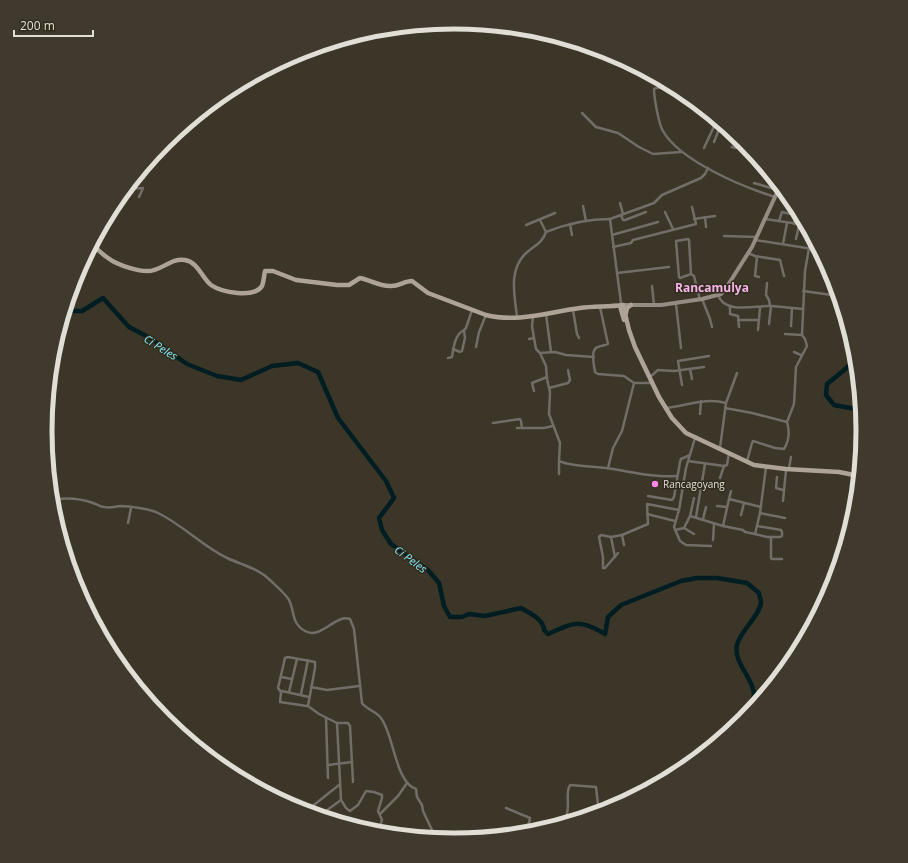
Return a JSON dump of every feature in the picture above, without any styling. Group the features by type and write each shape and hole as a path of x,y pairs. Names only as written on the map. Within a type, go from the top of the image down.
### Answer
{"main road":[{"path":"96,248 111,261 142,271 153,270 174,261 189,261 194,263 206,281 211,285 228,292 246,293 257,290 262,286 265,271 270,270 293,279 333,284 349,285 360,278 384,286 395,286 412,281 425,292 486,315 495,317 533,316 600,306 676,304 718,295 728,286 748,253 777,192"},
{"path":"612,305 624,315"},
{"path":"621,305 635,347 653,384 665,408 684,431 754,465 787,469 840,472 854,475"},
{"path":"624,315 627,308 631,305"}],"street":[{"path":"667,90 658,88 654,89 661,129 682,152 744,187 775,197"},
{"path":"582,114 591,124 596,127 618,133 639,147 653,154 682,152"},
{"path":"704,148 715,125"},
{"path":"714,142 719,129"},
{"path":"732,147 736,148 737,145"},
{"path":"517,317 514,285 516,270 524,255 538,245 546,232 557,227 570,224 610,219 654,203 662,195 701,178 708,168"},
{"path":"754,183 774,187"},
{"path":"134,188 143,188 139,197"},
{"path":"620,203 623,220 646,212"},
{"path":"583,206 586,221"},
{"path":"613,247 631,243 633,240 696,224 692,207"},
{"path":"665,212 673,229"},
{"path":"779,221 782,212 793,214"},
{"path":"526,225 555,213"},
{"path":"694,218 715,216"},
{"path":"705,217 706,227"},
{"path":"794,224 795,217"},
{"path":"610,219 621,305"},
{"path":"765,219 799,225 796,239"},
{"path":"540,220 546,232"},
{"path":"612,235 658,222"},
{"path":"783,244 787,222"},
{"path":"570,224 572,235"},
{"path":"724,236 756,239 812,249"},
{"path":"691,274 680,278 679,277 676,241 689,240 691,274 694,276 712,327"},
{"path":"802,335 805,272 809,248"},
{"path":"748,253 757,257 780,260 784,276"},
{"path":"757,257 755,276 759,277"},
{"path":"617,273 669,267"},
{"path":"767,283 766,295 769,299 770,306 769,324"},
{"path":"652,286 654,305"},
{"path":"804,291 832,295"},
{"path":"718,295 721,301 730,306 760,308 770,306 803,309"},
{"path":"676,304 682,348"},
{"path":"600,306 608,344 596,348 594,357 596,374 624,376 634,383 653,384"},
{"path":"730,306 729,313 738,316 739,327"},
{"path":"758,330 760,308"},
{"path":"791,326 792,308"},
{"path":"448,358 452,357 453,349 459,334 466,328 472,309"},
{"path":"573,309 579,338"},
{"path":"546,313 551,352"},
{"path":"476,347 479,332 486,315"},
{"path":"533,316 532,326 536,349 540,353 546,366 550,392 549,414 560,443 559,474"},
{"path":"738,320 759,320"},
{"path":"453,349 462,352 465,338 464,331"},
{"path":"747,462 753,441 779,449 785,448 789,435 787,422 795,399 795,371 801,355 806,350 807,346 806,339 802,335 785,334"},
{"path":"529,339 534,338"},
{"path":"540,353 551,352 568,356 594,357"},
{"path":"794,352 801,355"},
{"path":"682,385 678,361 709,356"},
{"path":"650,377 658,370 679,370 704,367"},
{"path":"690,369 692,379"},
{"path":"549,388 568,383 570,380 568,370"},
{"path":"720,448 726,403 737,373"},
{"path":"534,392 532,383 547,377"},
{"path":"608,468 613,448 622,431 634,383"},
{"path":"665,408 701,401 726,403"},
{"path":"700,414 701,401"},
{"path":"725,408 787,422"},
{"path":"493,423 501,423 514,419 521,420 522,428"},
{"path":"517,428 544,428 553,426"},
{"path":"696,438 688,461 682,487 679,510 675,521 675,530 680,541 686,546 711,546"},
{"path":"720,478 724,466 727,465 729,453"},
{"path":"648,496 672,500 674,498 680,460 690,455"},
{"path":"783,501 783,490 791,457"},
{"path":"559,461 576,465 608,468 633,473 677,476"},
{"path":"688,461 724,466"},
{"path":"696,517 705,464"},
{"path":"755,534 761,507 766,467"},
{"path":"777,476 776,488 783,490"},
{"path":"723,526 731,490"},
{"path":"684,528 690,516 694,498"},
{"path":"57,499 92,502 103,507 121,506 158,513 207,547 227,558 258,570 264,574 288,599 295,621 307,632 316,632 346,618 350,620 354,629 361,699 364,706 382,719 400,768 408,783 412,788 416,789 417,796 422,805 422,810 432,830 432,833"},
{"path":"729,499 761,507"},
{"path":"741,515 744,503"},
{"path":"618,553 605,568 602,568 603,557 599,537 601,535 611,537 622,535 648,524 647,505 649,504 679,510"},
{"path":"717,506 727,507"},
{"path":"703,519 706,507"},
{"path":"128,523 131,508"},
{"path":"760,513 785,518"},
{"path":"647,514 675,521"},
{"path":"690,516 703,519 714,524 743,530 745,532 771,537 781,537 782,532 779,530 757,526"},
{"path":"713,540 712,531 714,524"},
{"path":"675,530 684,528 694,534"},
{"path":"622,535 624,545"},
{"path":"611,537 615,557"},
{"path":"771,537 771,558 782,559"},
{"path":"308,706 316,665 314,662 308,660 288,657 285,658 278,688 281,692 280,702 308,706 326,718 337,723 350,724 353,782"},
{"path":"289,692 297,659"},
{"path":"301,694 308,660"},
{"path":"281,677 292,678"},
{"path":"311,687 326,690 359,686"},
{"path":"281,692 301,694 309,697"},
{"path":"326,718 328,778"},
{"path":"337,723 341,800 347,810 352,810 360,802 366,791 374,792 382,796 378,808 382,820 380,827"},
{"path":"328,766 352,762"},
{"path":"380,814 398,796 408,783"},
{"path":"311,808 340,784"},
{"path":"564,818 568,807 568,788 570,785 596,787 598,805 600,806"},
{"path":"324,813 341,800"},
{"path":"506,808 530,818 526,827"}],"waterway":[{"name":"Ci Peles","path":"70,311 82,311 103,298 129,327 150,338 187,364 217,376 241,380 272,366 298,363 318,372 338,418 386,481 394,498 379,518 382,530 391,544 428,570 439,583 444,606 450,617 462,617 469,614 485,616 521,608 539,620 542,623 544,630 548,634 577,624 589,626 605,634 608,617 621,605 681,581 697,578 717,578 747,583 759,593 761,602 757,613 739,640 737,651 740,664 753,688 753,701"},
{"name":"Ci Peles","path":"851,364 827,384 826,395 834,405 856,409"}],"place":[{"name":"Rancagoyang","path":"655,484"}],"district":[{"name":"Rancamulya","path":"712,287"}]}
